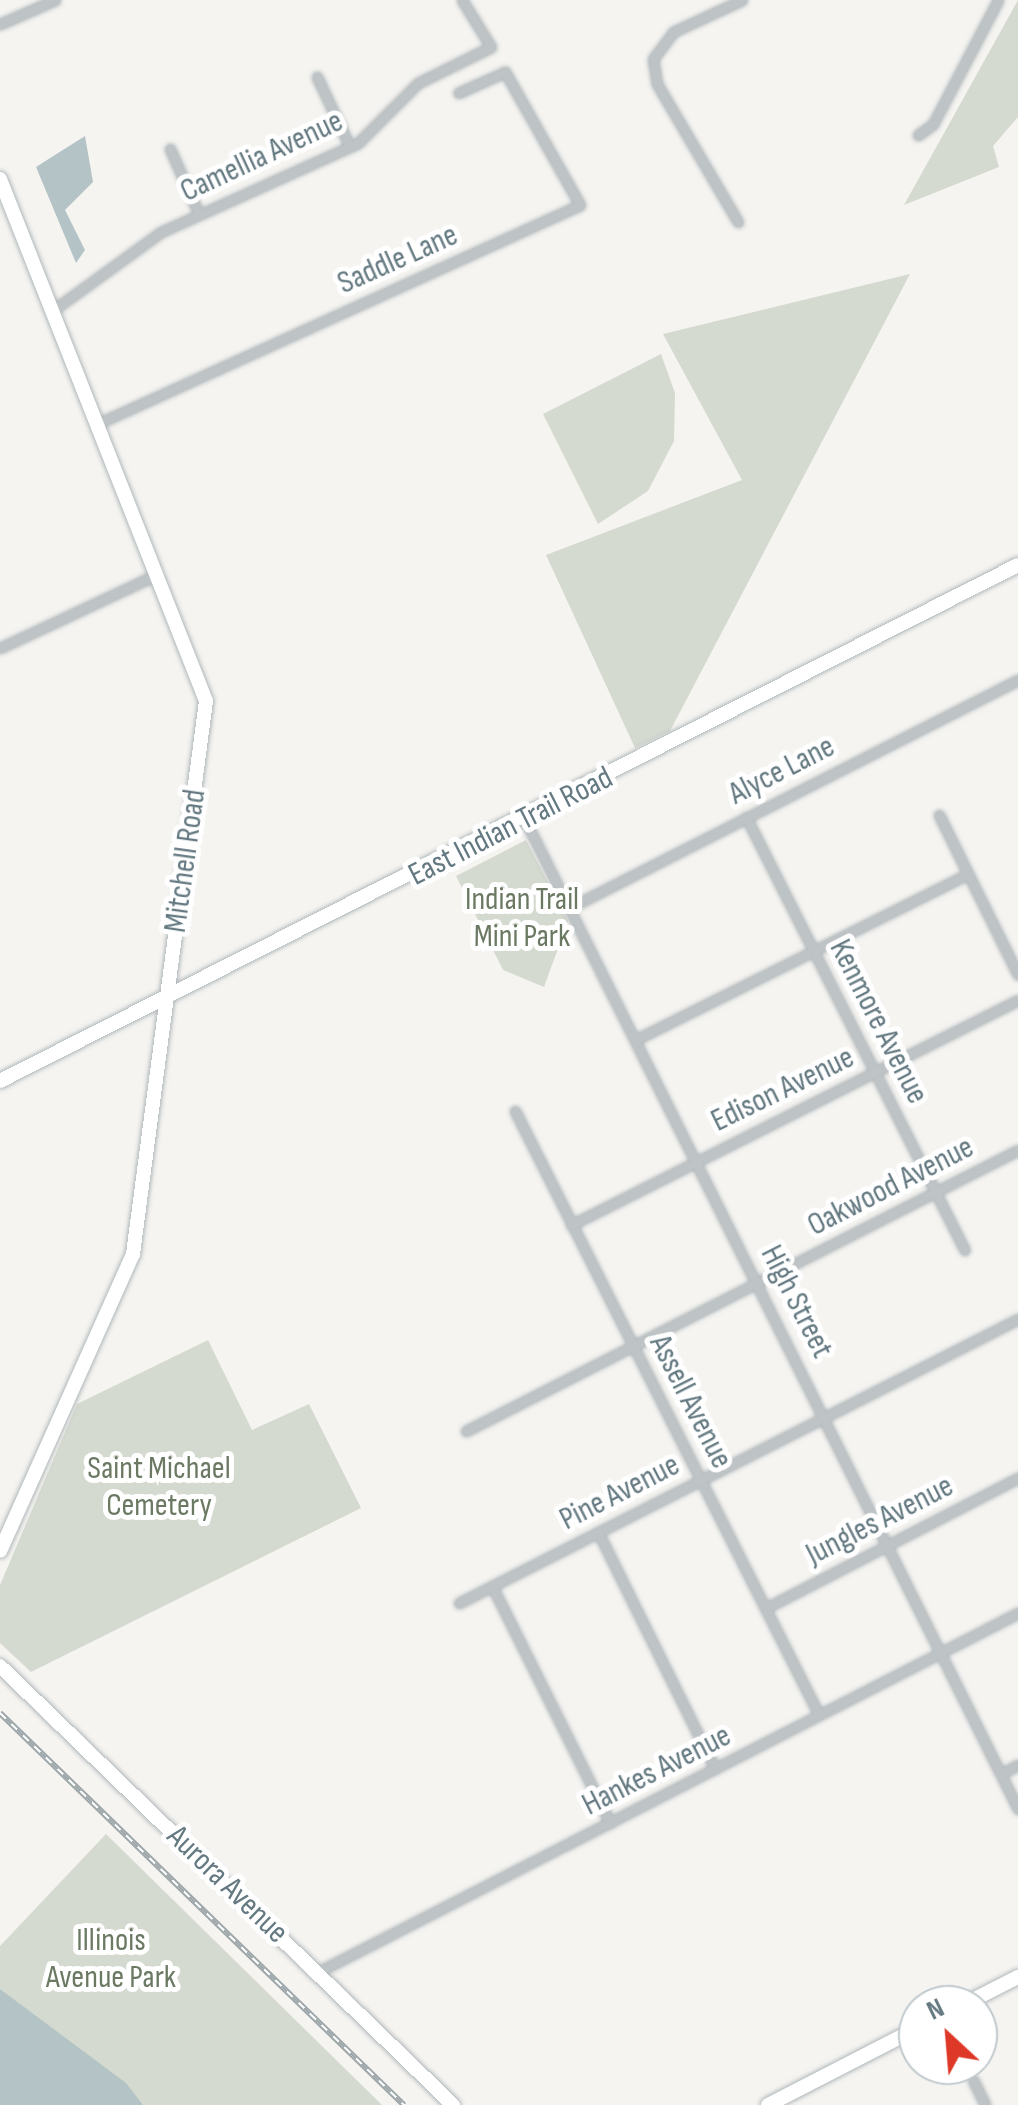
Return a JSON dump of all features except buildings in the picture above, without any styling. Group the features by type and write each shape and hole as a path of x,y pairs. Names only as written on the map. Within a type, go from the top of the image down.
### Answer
{"main road":[{"name":"Mitchell Road","path":"0,180 206,700 132,1254 0,1551"},
{"name":"East Indian Trail Road","path":"0,1081 526,820 1015,570"},
{"name":"Aurora Avenue","path":"0,1666 453,2105"},
{"path":"768,2105 898,2038"}],"street":[{"path":"0,24 55,0"},
{"name":"Camellia Avenue","path":"52,311 144,241 350,147 418,83 491,47 462,0"},
{"path":"738,222 658,84 655,53 673,32 742,0"},
{"path":"918,135 933,124 998,0"},
{"name":"Saddle Lane","path":"97,424 580,205 505,72 458,93"},
{"path":"317,77 350,147"},
{"path":"170,149 199,214"},
{"path":"0,648 158,574"},
{"name":"Alyce Lane","path":"569,908 1018,680"},
{"path":"939,814 1018,975"},
{"name":"Kenmore Avenue","path":"746,817 965,1250"},
{"name":"High Street","path":"526,820 826,1416 1018,1809"},
{"path":"635,1040 968,874"},
{"name":"Edison Avenue","path":"571,1225 1018,1000"},
{"name":"Assell Avenue","path":"515,1111 819,1715"},
{"name":"Oakwood Avenue","path":"466,1431 1018,1150"},
{"name":"Pine Avenue","path":"459,1603 1018,1319"},
{"name":"Jungles Avenue","path":"766,1608 1018,1478"},
{"path":"598,1532 715,1769"},
{"path":"492,1586 610,1823"},
{"name":"Hankes Avenue","path":"318,1972 1018,1612"},
{"path":"1000,1774 1018,1765"}],"green space":[{"path":"1018,0 1018,117 993,146 999,167 904,205"},
{"path":"910,274 670,731 635,748 546,555 742,480 663,334"},
{"path":"661,354 675,393 674,441 648,491 598,524 543,414"},
{"name":"Indian Trail Mini Park","path":"526,840 568,921 544,987 503,970 456,876"},
{"name":"Saint Michael Cemetery","path":"208,1340 252,1430 309,1404 361,1508 31,1672 0,1643 0,1585 77,1404"},
{"name":"Illinois Avenue Park","path":"106,1834 382,2105 143,2105 0,1989 0,1946"}],"shaded area":[{"path":"85,136 93,182 65,210 85,250 76,263 36,167"},
{"path":"0,1989 126,2083 143,2105 0,2105"}],"railway":[{"path":"0,1713 404,2105"}]}
